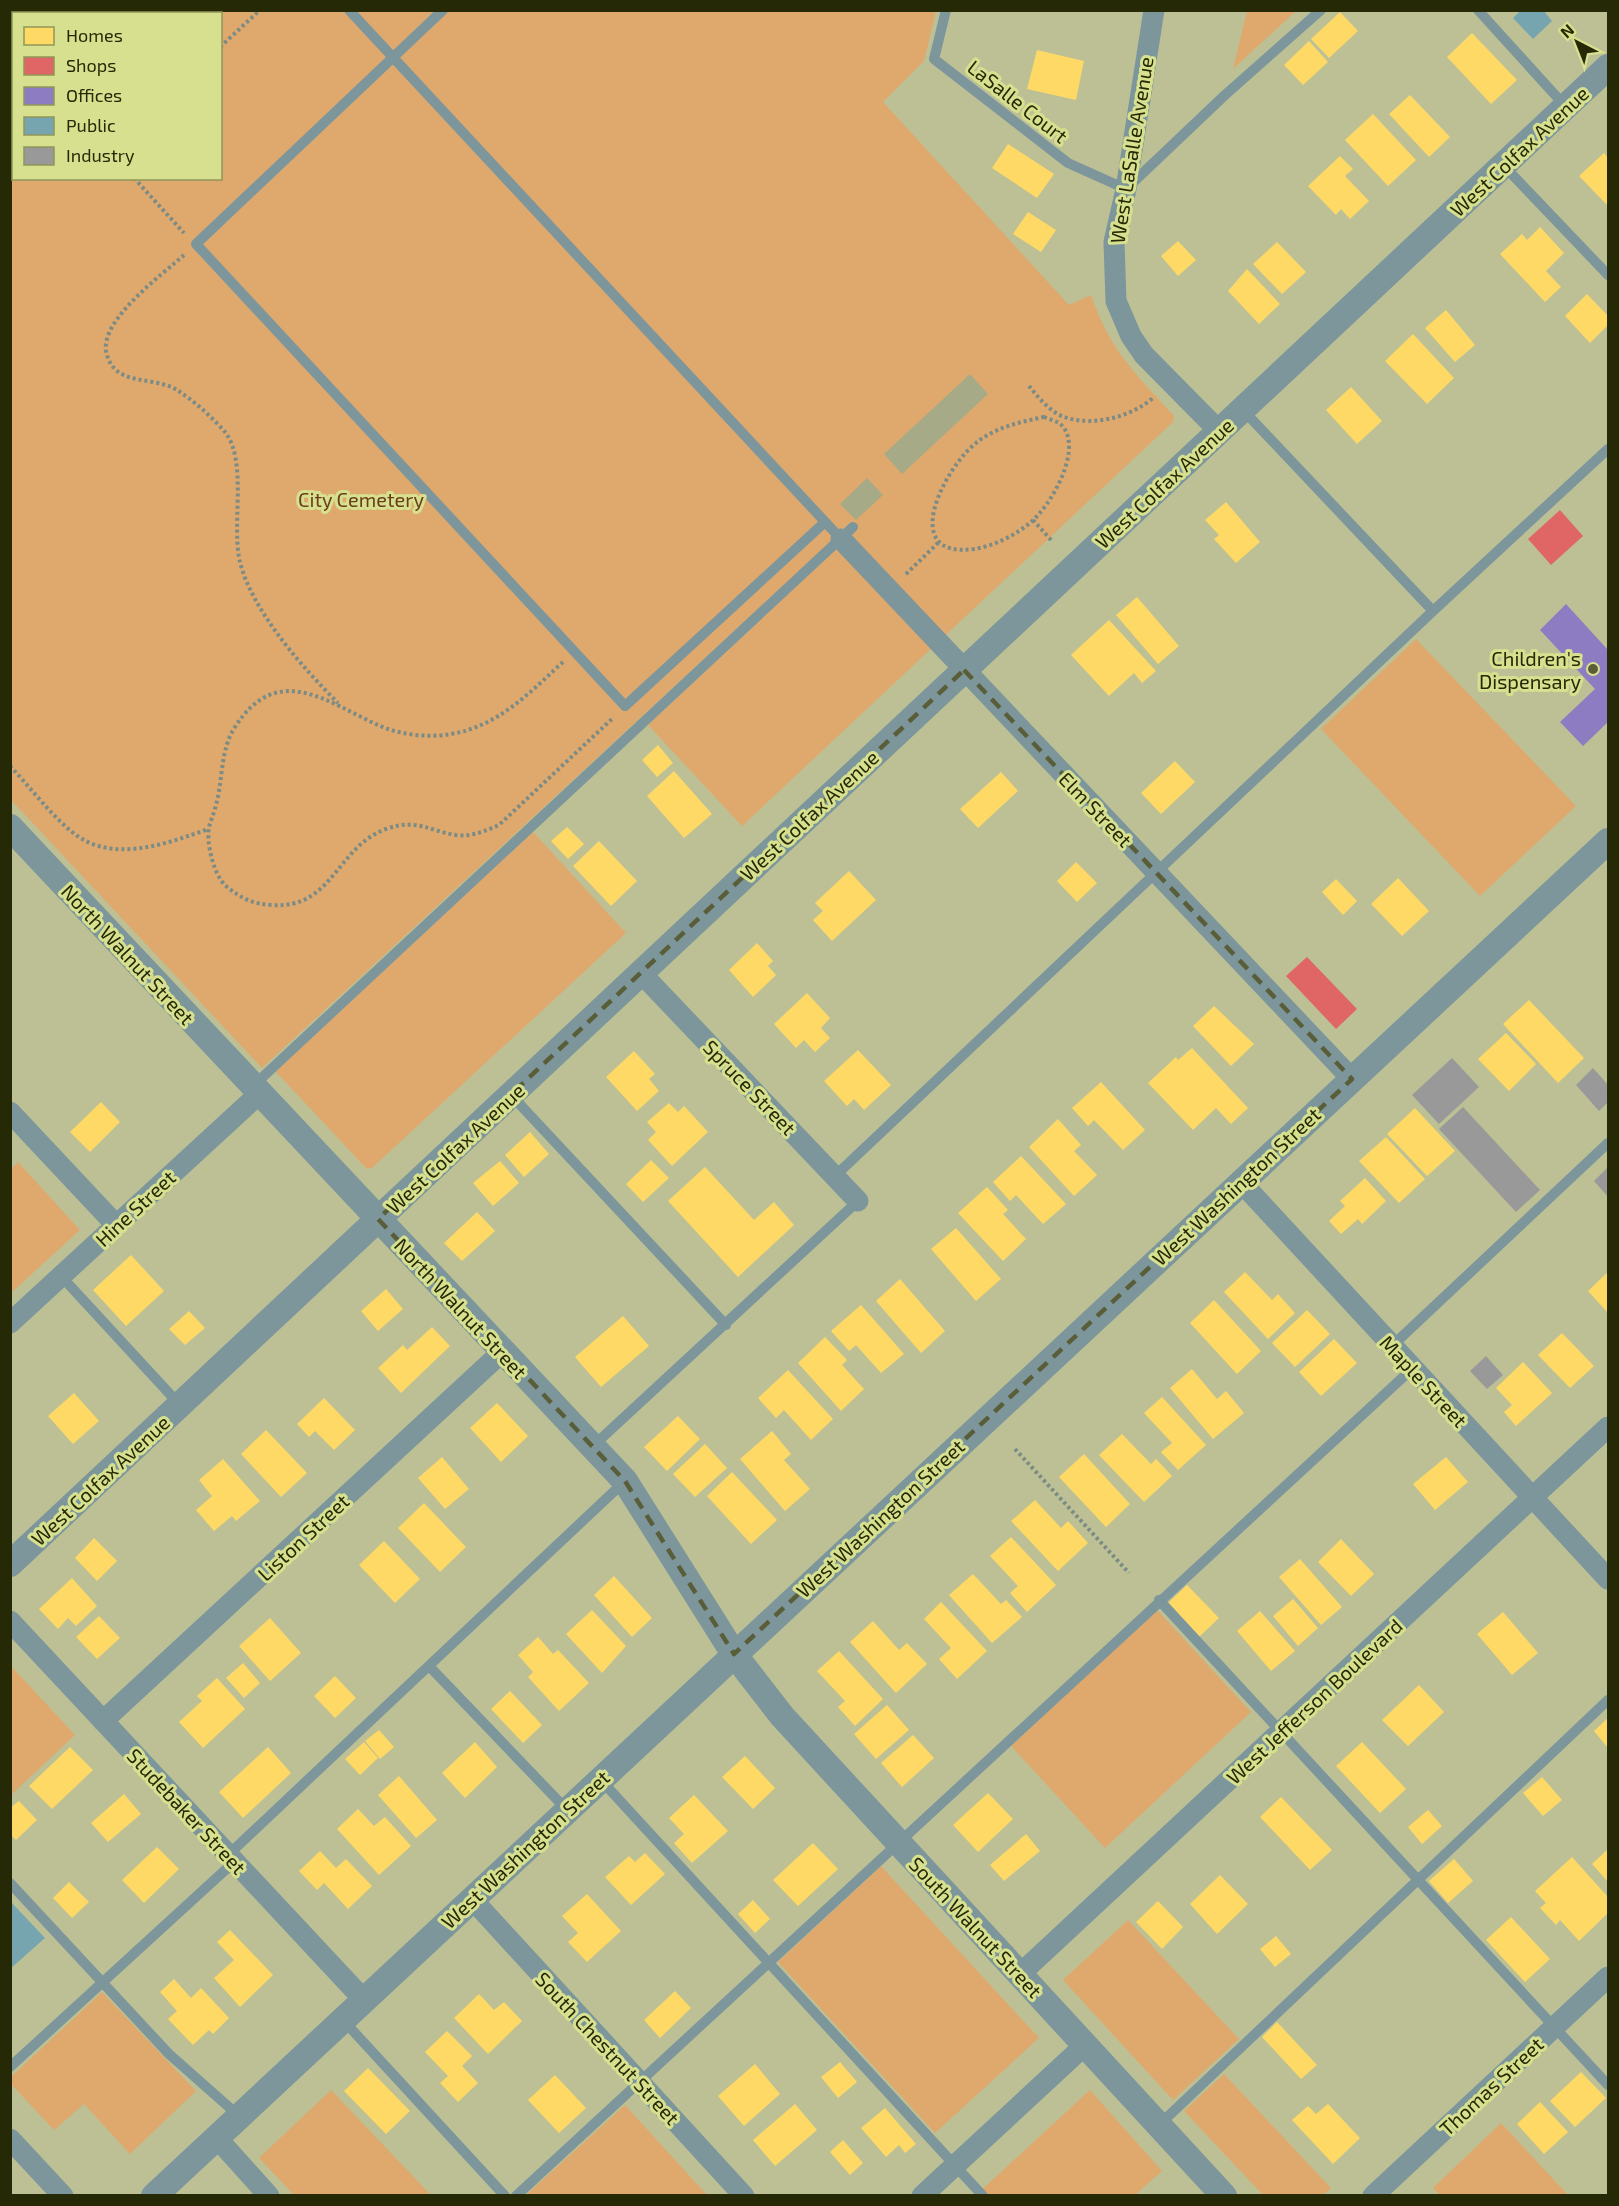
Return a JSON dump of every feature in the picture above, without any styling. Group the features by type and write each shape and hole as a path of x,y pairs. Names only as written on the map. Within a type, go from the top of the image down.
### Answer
{"street":[{"name":"West LaSalle Avenue","path":"1154,10 1126,189 1114,242 1116,301 1131,336 1144,354 1220,432"},
{"name":"West Colfax Avenue","path":"10,1564 1608,67"},
{"name":"Elm Street","path":"847,533 964,670 1352,1079"},
{"name":"North Walnut Street","path":"10,827 625,1481 734,1654"},
{"name":"West Washington Street","path":"154,2196 1608,841"},
{"name":"Spruce Street","path":"641,973 858,1201"},
{"name":"Hine Street","path":"10,1323 256,1090"},
{"path":"10,1112 116,1225"},
{"name":"Maple Street","path":"1241,1182 1608,1579"},
{"name":"Liston Street","path":"103,1721 502,1352"},
{"name":"West Jefferson Boulevard","path":"1019,1975 1608,1427"},
{"name":"Studebaker Street","path":"10,1622 364,2001"},
{"name":"South Walnut Street","path":"734,1654 782,1716 1224,2196"},
{"name":"South Chestnut Street","path":"472,1899 744,2196"},
{"name":"Thomas Street","path":"1373,2196 1608,1977"},
{"path":"922,2196 1085,2044"},
{"path":"216,2137 269,2196"},
{"path":"10,2139 63,2196"}],"lane":[{"path":"256,1090 847,533 825,522 349,10"},
{"path":"443,10 196,244 625,706 825,522"},
{"name":"LaSalle Court","path":"946,10 934,59 1068,163 1126,189"},
{"path":"1126,189 1225,95 1321,10"},
{"path":"1478,10 1566,107"},
{"path":"1504,166 1608,275"},
{"path":"1243,410 1432,611"},
{"path":"836,1176 1432,611 1608,449"},
{"path":"512,1096 726,1324"},
{"path":"1392,1346 1608,1143"},
{"path":"592,1447 858,1201"},
{"path":"61,1276 179,1404"},
{"path":"516,2196 1159,1600 1413,1368"},
{"path":"10,2067 231,1859 429,1666 625,1481"},
{"path":"1159,1600 1608,2085"},
{"path":"429,1666 567,1810"},
{"path":"1159,2125 1608,1700"},
{"path":"600,1779 983,2196"},
{"path":"10,1883 169,2054 239,2116"},
{"path":"343,2020 505,2196"}],"path":[{"path":"222,45 260,10"},
{"path":"136,180 196,244 131,302 108,334 106,350 112,364 121,374 133,380 152,381 175,389 226,433 235,456 240,562 253,592 289,649 339,704"},
{"path":"1029,386 1063,417 1087,421 1131,412 1159,393"},
{"path":"1044,417 1059,423 1065,429 1069,444 1067,459 1053,494 1033,520 1014,534 979,548 960,551 939,542 933,533 932,518 939,492 965,453 976,442 1000,428 1044,417"},
{"path":"1059,423 1063,417"},
{"path":"1033,520 1052,541"},
{"path":"906,574 939,542"},
{"path":"574,652 499,718 476,729 450,735 427,736 404,733 382,726 307,691 288,690 258,701 245,712 227,741 222,778 208,829 214,865 223,883 236,895 254,903 292,904 311,898 323,889 353,849 373,834 388,828 409,825 429,826 456,835 478,834 499,825 625,706"},
{"path":"10,766 71,832 90,844 139,849 166,844 208,829"},
{"path":"1015,1449 1129,1573"}],"highlighted area":[{"path":"964,670 1352,1079 734,1654 625,1481 378,1219"}],"green space":[{"name":"City Cemetery","path":"11,11 936,11 924,61 883,102 1069,305 1091,295 1098,315 1125,361 1174,416 1173,422 742,826 648,725 779,602 773,595 262,1068 11,800"},
{"path":"1247,11 1296,11 1233,69"},
{"path":"1416,639 1576,806 1480,896 1321,729"},
{"path":"533,832 626,933 372,1168 367,1169 275,1071"},
{"path":"18,1162 80,1230 11,1293 11,1169"},
{"path":"1157,1610 1251,1712 1105,1848 1011,1746"},
{"path":"11,1666 75,1735 11,1795"},
{"path":"881,1866 1039,2038 935,2133 778,1962"},
{"path":"1128,1920 1239,2039 1173,2100 1063,1980"},
{"path":"102,1992 196,2091 130,2154 84,2104 54,2130 11,2084 11,2077"},
{"path":"1224,2074 1331,2188 1323,2195 1263,2195 1184,2111"},
{"path":"331,2090 429,2193 427,2196 294,2195 259,2158"},
{"path":"1090,2090 1162,2171 1135,2195 975,2196"},
{"path":"625,2105 707,2195 526,2195"},
{"path":"1501,2123 1568,2195 1439,2195 1433,2188"}],"building: Homes":[{"path":"1340,12 1358,31 1329,58 1311,39"},
{"path":"1472,33 1517,80 1491,104 1447,57"},
{"path":"1309,41 1328,62 1303,85 1284,65"},
{"path":"1037,50 1084,61 1076,100 1027,89"},
{"path":"1410,95 1450,137 1429,157 1389,114"},
{"path":"1373,114 1416,160 1388,186 1345,140"},
{"path":"1008,144 1054,174 1037,198 992,168"},
{"path":"1604,153 1608,158 1608,206 1579,176"},
{"path":"1340,156 1353,169 1345,176 1369,201 1350,219 1341,209 1336,215 1308,186"},
{"path":"1028,212 1056,230 1041,252 1013,234"},
{"path":"1540,227 1564,253 1546,271 1561,287 1545,302 1500,254 1522,234 1527,240"},
{"path":"1178,241 1196,260 1178,276 1161,256"},
{"path":"1277,242 1306,272 1282,294 1253,264"},
{"path":"1247,269 1280,304 1259,324 1228,291"},
{"path":"1587,294 1608,316 1608,325 1590,343 1565,316"},
{"path":"1446,310 1475,345 1455,362 1425,328"},
{"path":"1413,334 1454,378 1427,404 1385,361"},
{"path":"1351,387 1382,421 1357,444 1326,410"},
{"path":"1226,502 1260,542 1236,563 1214,539 1219,535 1205,520"},
{"path":"1137,597 1179,646 1158,664 1116,615"},
{"path":"1109,620 1156,671 1142,683 1134,673 1109,696 1071,655"},
{"path":"658,745 673,763 657,777 642,760"},
{"path":"1175,761 1195,782 1161,814 1141,793"},
{"path":"674,771 712,814 684,838 647,796"},
{"path":"1001,772 1018,791 978,828 960,809"},
{"path":"567,827 584,844 568,859 551,841"},
{"path":"599,841 637,881 611,906 573,866"},
{"path":"1076,862 1097,883 1077,902 1057,881"},
{"path":"849,871 876,900 832,941 813,920 823,911 815,903"},
{"path":"1398,878 1429,911 1402,936 1371,904"},
{"path":"1336,879 1357,901 1343,915 1322,892"},
{"path":"757,943 773,961 768,966 776,975 753,997 729,970"},
{"path":"807,993 830,1018 821,1028 830,1038 815,1052 804,1040 796,1048 774,1024"},
{"path":"1529,1000 1584,1058 1558,1083 1503,1024"},
{"path":"1214,1006 1254,1044 1231,1066 1193,1026"},
{"path":"1506,1033 1536,1064 1509,1091 1478,1059"},
{"path":"1192,1048 1248,1108 1231,1124 1216,1108 1193,1130 1148,1083 1176,1057 1178,1060"},
{"path":"858,1050 891,1085 864,1110 854,1099 847,1106 824,1081"},
{"path":"634,1051 655,1074 649,1079 659,1091 637,1111 606,1077"},
{"path":"1101,1082 1145,1130 1123,1150 1094,1120 1088,1126 1072,1108"},
{"path":"101,1102 120,1122 90,1152 70,1132"},
{"path":"669,1103 678,1112 684,1106 708,1132 672,1166 648,1140 656,1132 647,1122"},
{"path":"1415,1108 1455,1151 1427,1176 1387,1134"},
{"path":"1058,1119 1081,1145 1074,1151 1097,1175 1074,1196 1029,1147"},
{"path":"530,1132 549,1154 524,1177 505,1155"},
{"path":"1386,1137 1425,1179 1399,1203 1359,1161"},
{"path":"1021,1156 1066,1204 1043,1224 1016,1195 1010,1201 993,1182"},
{"path":"651,1160 669,1178 643,1202 626,1184"},
{"path":"500,1161 519,1183 493,1206 473,1183"},
{"path":"705,1167 754,1220 774,1202 794,1225 738,1277 668,1201"},
{"path":"1365,1178 1386,1201 1362,1224 1358,1219 1341,1234 1329,1221 1345,1206 1340,1201"},
{"path":"987,1187 1008,1210 1003,1214 1026,1239 1003,1261 958,1213"},
{"path":"477,1212 495,1231 462,1261 444,1243"},
{"path":"956,1228 1001,1279 976,1301 931,1249"},
{"path":"131,1255 164,1291 126,1326 93,1290"},
{"path":"1245,1272 1272,1300 1278,1294 1295,1313 1268,1339 1224,1292"},
{"path":"1608,1272 1608,1313 1588,1291"},
{"path":"900,1279 945,1331 921,1353 876,1301"},
{"path":"386,1289 403,1309 378,1331 361,1311"},
{"path":"1214,1300 1261,1351 1237,1374 1190,1323"},
{"path":"861,1305 904,1354 881,1373 856,1345 849,1351 831,1331"},
{"path":"1307,1310 1330,1334 1295,1367 1272,1343"},
{"path":"189,1311 205,1328 185,1345 169,1329"},
{"path":"623,1316 649,1346 601,1387 575,1357"},
{"path":"432,1327 450,1346 401,1393 378,1368 403,1345 407,1350"},
{"path":"1562,1333 1594,1366 1570,1388 1538,1355"},
{"path":"825,1337 847,1360 842,1365 864,1389 841,1411 798,1363"},
{"path":"1334,1339 1357,1363 1321,1396 1299,1372"},
{"path":"1523,1362 1552,1393 1516,1426 1504,1412 1512,1405 1496,1388"},
{"path":"1192,1369 1217,1399 1226,1391 1244,1413 1213,1439 1170,1388"},
{"path":"788,1370 833,1419 811,1440 784,1410 776,1418 758,1398"},
{"path":"74,1393 99,1421 73,1444 48,1416"},
{"path":"1162,1397 1206,1445 1178,1470 1161,1452 1172,1443 1144,1413"},
{"path":"324,1398 355,1430 334,1450 315,1431 309,1437 297,1424"},
{"path":"497,1403 528,1436 501,1462 470,1428"},
{"path":"678,1416 700,1439 667,1471 644,1447"},
{"path":"266,1430 307,1473 281,1497 241,1454"},
{"path":"772,1431 791,1454 784,1460 810,1489 785,1511 740,1459"},
{"path":"1122,1434 1151,1464 1156,1459 1172,1476 1144,1502 1099,1455"},
{"path":"705,1444 727,1468 695,1497 673,1474"},
{"path":"1084,1454 1130,1504 1106,1527 1059,1477"},
{"path":"442,1457 469,1489 445,1509 418,1478"},
{"path":"1446,1457 1468,1482 1435,1510 1413,1484"},
{"path":"223,1459 260,1501 236,1521 232,1516 214,1531 196,1510 212,1496 199,1480"},
{"path":"732,1472 777,1520 751,1544 707,1496"},
{"path":"1035,1500 1061,1528 1068,1521 1088,1543 1058,1571 1011,1521"},
{"path":"424,1503 466,1547 440,1572 398,1528"},
{"path":"1011,1537 1056,1585 1027,1612 1010,1593 1018,1586 990,1556"},
{"path":"94,1538 117,1561 97,1581 75,1558"},
{"path":"1341,1539 1374,1574 1351,1596 1318,1562"},
{"path":"384,1541 420,1579 395,1603 359,1565"},
{"path":"1300,1559 1342,1607 1321,1625 1279,1577"},
{"path":"973,1574 1001,1604 1006,1600 1022,1617 992,1643 949,1595"},
{"path":"614,1576 652,1618 632,1637 594,1595"},
{"path":"72,1578 97,1606 76,1626 68,1618 58,1629 39,1609"},
{"path":"1187,1585 1219,1618 1199,1637 1167,1604"},
{"path":"1293,1599 1318,1628 1298,1646 1273,1616"},
{"path":"941,1602 987,1651 957,1679 939,1659 951,1648 924,1619"},
{"path":"592,1610 626,1646 602,1673 566,1634"},
{"path":"1260,1611 1295,1651 1271,1671 1237,1631"},
{"path":"1503,1612 1538,1653 1512,1675 1477,1634"},
{"path":"99,1616 120,1638 97,1659 76,1637"},
{"path":"270,1618 301,1653 270,1681 239,1646"},
{"path":"873,1621 899,1650 907,1643 927,1664 896,1693 850,1642"},
{"path":"538,1637 553,1654 558,1650 589,1683 559,1711 528,1677 533,1672 518,1655"},
{"path":"839,1651 883,1699 855,1726 838,1707 845,1701 817,1671"},
{"path":"243,1663 260,1683 244,1698 226,1678"},
{"path":"335,1676 356,1698 335,1718 314,1696"},
{"path":"217,1678 245,1709 203,1748 179,1722 202,1701 197,1696"},
{"path":"1419,1685 1444,1712 1408,1746 1382,1720"},
{"path":"510,1691 542,1725 523,1743 491,1709"},
{"path":"887,1705 909,1730 876,1759 854,1734"},
{"path":"1608,1718 1608,1748 1594,1731"},
{"path":"379,1730 394,1747 380,1759 365,1741"},
{"path":"913,1735 934,1758 902,1787 881,1763"},
{"path":"364,1742 378,1758 360,1775 345,1759"},
{"path":"475,1742 497,1767 465,1798 442,1773"},
{"path":"1362,1742 1406,1789 1380,1813 1336,1766"},
{"path":"70,1747 93,1770 52,1809 29,1786"},
{"path":"268,1747 291,1773 243,1818 219,1792"},
{"path":"745,1756 775,1788 753,1809 722,1777"},
{"path":"399,1776 437,1820 416,1838 378,1795"},
{"path":"1542,1777 1562,1800 1543,1816 1523,1793"},
{"path":"988,1793 1013,1819 978,1852 953,1825"},
{"path":"124,1794 141,1814 108,1842 91,1823"},
{"path":"694,1795 728,1831 692,1863 674,1843 684,1834 669,1818"},
{"path":"1281,1797 1332,1850 1310,1870 1260,1817"},
{"path":"19,1801 37,1820 16,1840 10,1834 10,1808"},
{"path":"358,1809 374,1826 385,1817 411,1846 379,1875 337,1829"},
{"path":"1428,1810 1442,1826 1422,1844 1408,1827"},
{"path":"1026,1834 1040,1851 1004,1881 990,1865"},
{"path":"813,1843 838,1869 798,1906 773,1880"},
{"path":"157,1847 179,1869 144,1903 122,1880"},
{"path":"1608,1849 1608,1882 1592,1864"},
{"path":"320,1851 336,1868 346,1859 372,1886 348,1909 324,1883 317,1890 299,1871"},
{"path":"645,1853 665,1874 631,1905 605,1877 629,1856 635,1862"},
{"path":"1572,1857 1608,1897 1608,1913 1579,1941 1560,1920 1556,1925 1540,1908 1546,1903 1535,1891"},
{"path":"1454,1859 1473,1881 1448,1903 1429,1881"},
{"path":"1220,1875 1248,1904 1217,1934 1190,1904"},
{"path":"69,1882 89,1902 72,1918 53,1898"},
{"path":"587,1894 621,1931 587,1962 568,1942 578,1933 562,1916"},
{"path":"753,1900 770,1919 755,1933 738,1914"},
{"path":"1158,1901 1183,1927 1162,1949 1136,1922"},
{"path":"1511,1917 1550,1959 1525,1982 1486,1940"},
{"path":"230,1930 273,1975 240,2007 214,1978 234,1960 217,1942"},
{"path":"1276,1936 1291,1954 1275,1967 1260,1949"},
{"path":"174,1979 191,1998 201,1988 229,2018 213,2034 209,2030 193,2045 168,2019 177,2011 160,1992"},
{"path":"675,1991 691,2008 660,2038 644,2020"},
{"path":"479,1994 494,2010 504,2002 522,2021 488,2054 454,2018"},
{"path":"1277,2022 1317,2065 1301,2079 1262,2037"},
{"path":"447,2031 472,2056 462,2066 478,2083 458,2102 440,2083 448,2076 425,2052"},
{"path":"840,2062 857,2082 838,2098 821,2077"},
{"path":"755,2064 780,2094 744,2126 718,2096"},
{"path":"368,2068 410,2111 386,2134 344,2091"},
{"path":"1581,2072 1606,2098 1575,2127 1550,2101"},
{"path":"555,2075 586,2108 559,2133 528,2100"},
{"path":"1540,2102 1568,2132 1544,2154 1517,2124"},
{"path":"795,2104 817,2130 775,2166 753,2140"},
{"path":"1328,2104 1360,2138 1333,2164 1292,2120 1308,2106 1316,2114"},
{"path":"885,2108 916,2144 905,2153 899,2145 886,2157 861,2128"},
{"path":"843,2140 863,2163 850,2175 830,2152"}],"building: Shops":[{"path":"1560,510 1583,536 1551,565 1528,539"},
{"path":"1307,957 1357,1009 1336,1029 1286,976"}],"building: Offices":[{"name":"Children's Dispensary","path":"1566,604 1608,650 1608,722 1583,746 1560,722 1595,689 1540,630"}],"building: Public":[{"path":"1521,10 1543,10 1552,21 1533,39 1513,18"},
{"path":"10,1901 45,1938 10,1969"}],"building: Industry":[{"path":"1452,1058 1479,1087 1439,1124 1412,1095"},
{"path":"1593,1068 1608,1085 1608,1102 1599,1111 1576,1085"},
{"path":"1463,1107 1540,1190 1516,1212 1439,1129"},
{"path":"1608,1167 1608,1197 1594,1181"},
{"path":"1486,1356 1503,1375 1487,1389 1470,1371"}],"building: Other":[{"path":"970,374 988,394 902,474 884,454"},
{"path":"867,478 883,495 856,520 840,504"}],"place":[{"name":"Children's Dispensary","path":"1593,669"}]}
